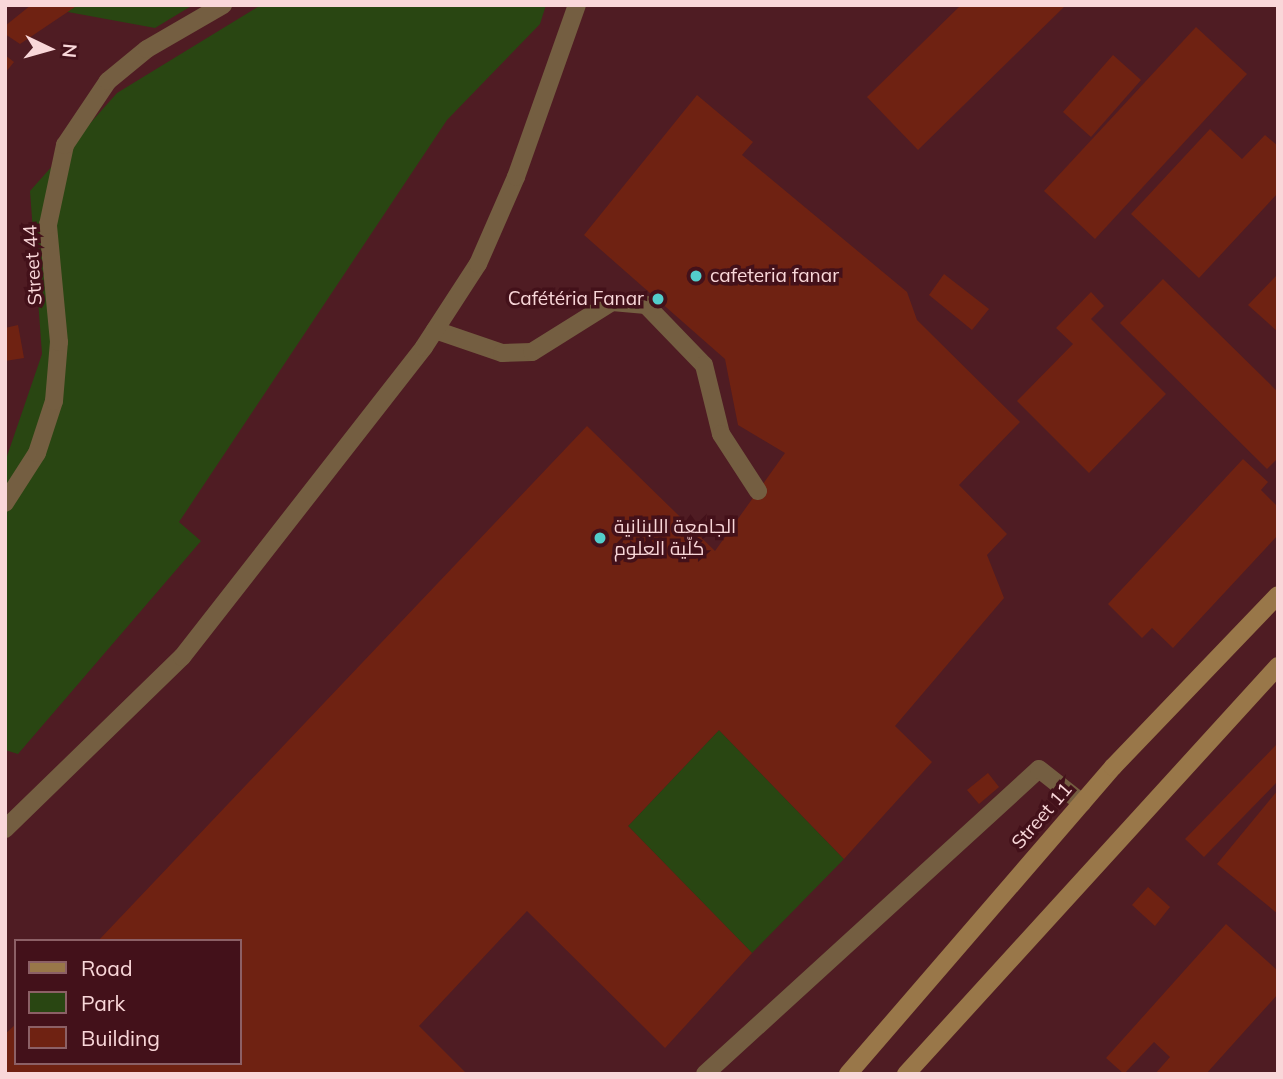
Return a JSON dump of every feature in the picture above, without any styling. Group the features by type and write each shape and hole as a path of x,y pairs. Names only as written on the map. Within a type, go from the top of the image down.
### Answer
{"street":[{"name":"Street 44","path":"5,503 37,453 54,401 60,342 48,225 65,145 108,81 146,49 223,5"},
{"path":"5,829 182,657 435,330 478,264 516,177 577,5"},
{"path":"435,330 502,353 532,352 612,302 646,305 704,365 721,434 758,491"},
{"name":"Street 11","path":"848,1074 1082,803 1278,595"},
{"path":"906,1074 1278,666"},
{"path":"705,1074 1039,769 1082,803"}],"green space":[{"path":"56,5 193,5 155,28 68,12"},
{"path":"261,5 546,5 540,24 447,120 179,522 201,541 18,754 5,750 5,462 42,354 30,191 117,93"},
{"path":"719,730 844,859 752,953 628,826"}],"building":[{"path":"31,5 75,7 20,44 5,34 5,26"},
{"path":"961,5 1066,5 918,150 867,97"},
{"path":"1196,27 1247,74 1095,239 1044,191"},
{"path":"5,55 14,62 5,73"},
{"path":"1113,55 1141,80 1091,137 1063,112"},
{"path":"697,95 753,142 742,155 907,292 917,320 1020,422 959,485 1007,534 987,555 1004,598 895,726 932,762 844,859 719,730 628,826 752,953 665,1048 527,911 419,1026 467,1074 5,1074 5,1034 14,1026 14,1065 242,1065 242,939 100,939 587,426 715,551 785,453 738,425 725,359 584,235"},
{"path":"1210,129 1242,159 1265,135 1278,146 1278,193 1199,278 1131,214"},
{"path":"944,274 989,309 972,330 929,295"},
{"path":"1278,274 1278,332 1248,305"},
{"path":"1163,279 1278,392 1278,458 1267,469 1120,323"},
{"path":"1091,292 1104,306 1091,319 1166,394 1089,473 1017,401 1073,344 1056,328"},
{"path":"18,325 24,358 5,361 5,328"},
{"path":"1243,459 1268,482 1261,490 1278,507 1278,535 1173,648 1152,628 1142,638 1108,604"},
{"path":"1278,743 1278,781 1204,857 1185,839"},
{"path":"988,773 999,787 979,804 967,790"},
{"path":"1278,790 1278,914 1217,864"},
{"path":"1148,887 1170,907 1155,926 1132,905"},
{"path":"1226,924 1278,971 1278,994 1206,1074 1155,1074 1170,1057 1154,1042 1124,1074 1106,1058"}],"place":[{"name":"cafeteria fanar","path":"696,276"},
{"name":"Cafétéria Fanar","path":"658,299"},
{"name":"الجامعة اللبنانية كلّية العلوم","path":"600,538"}]}
